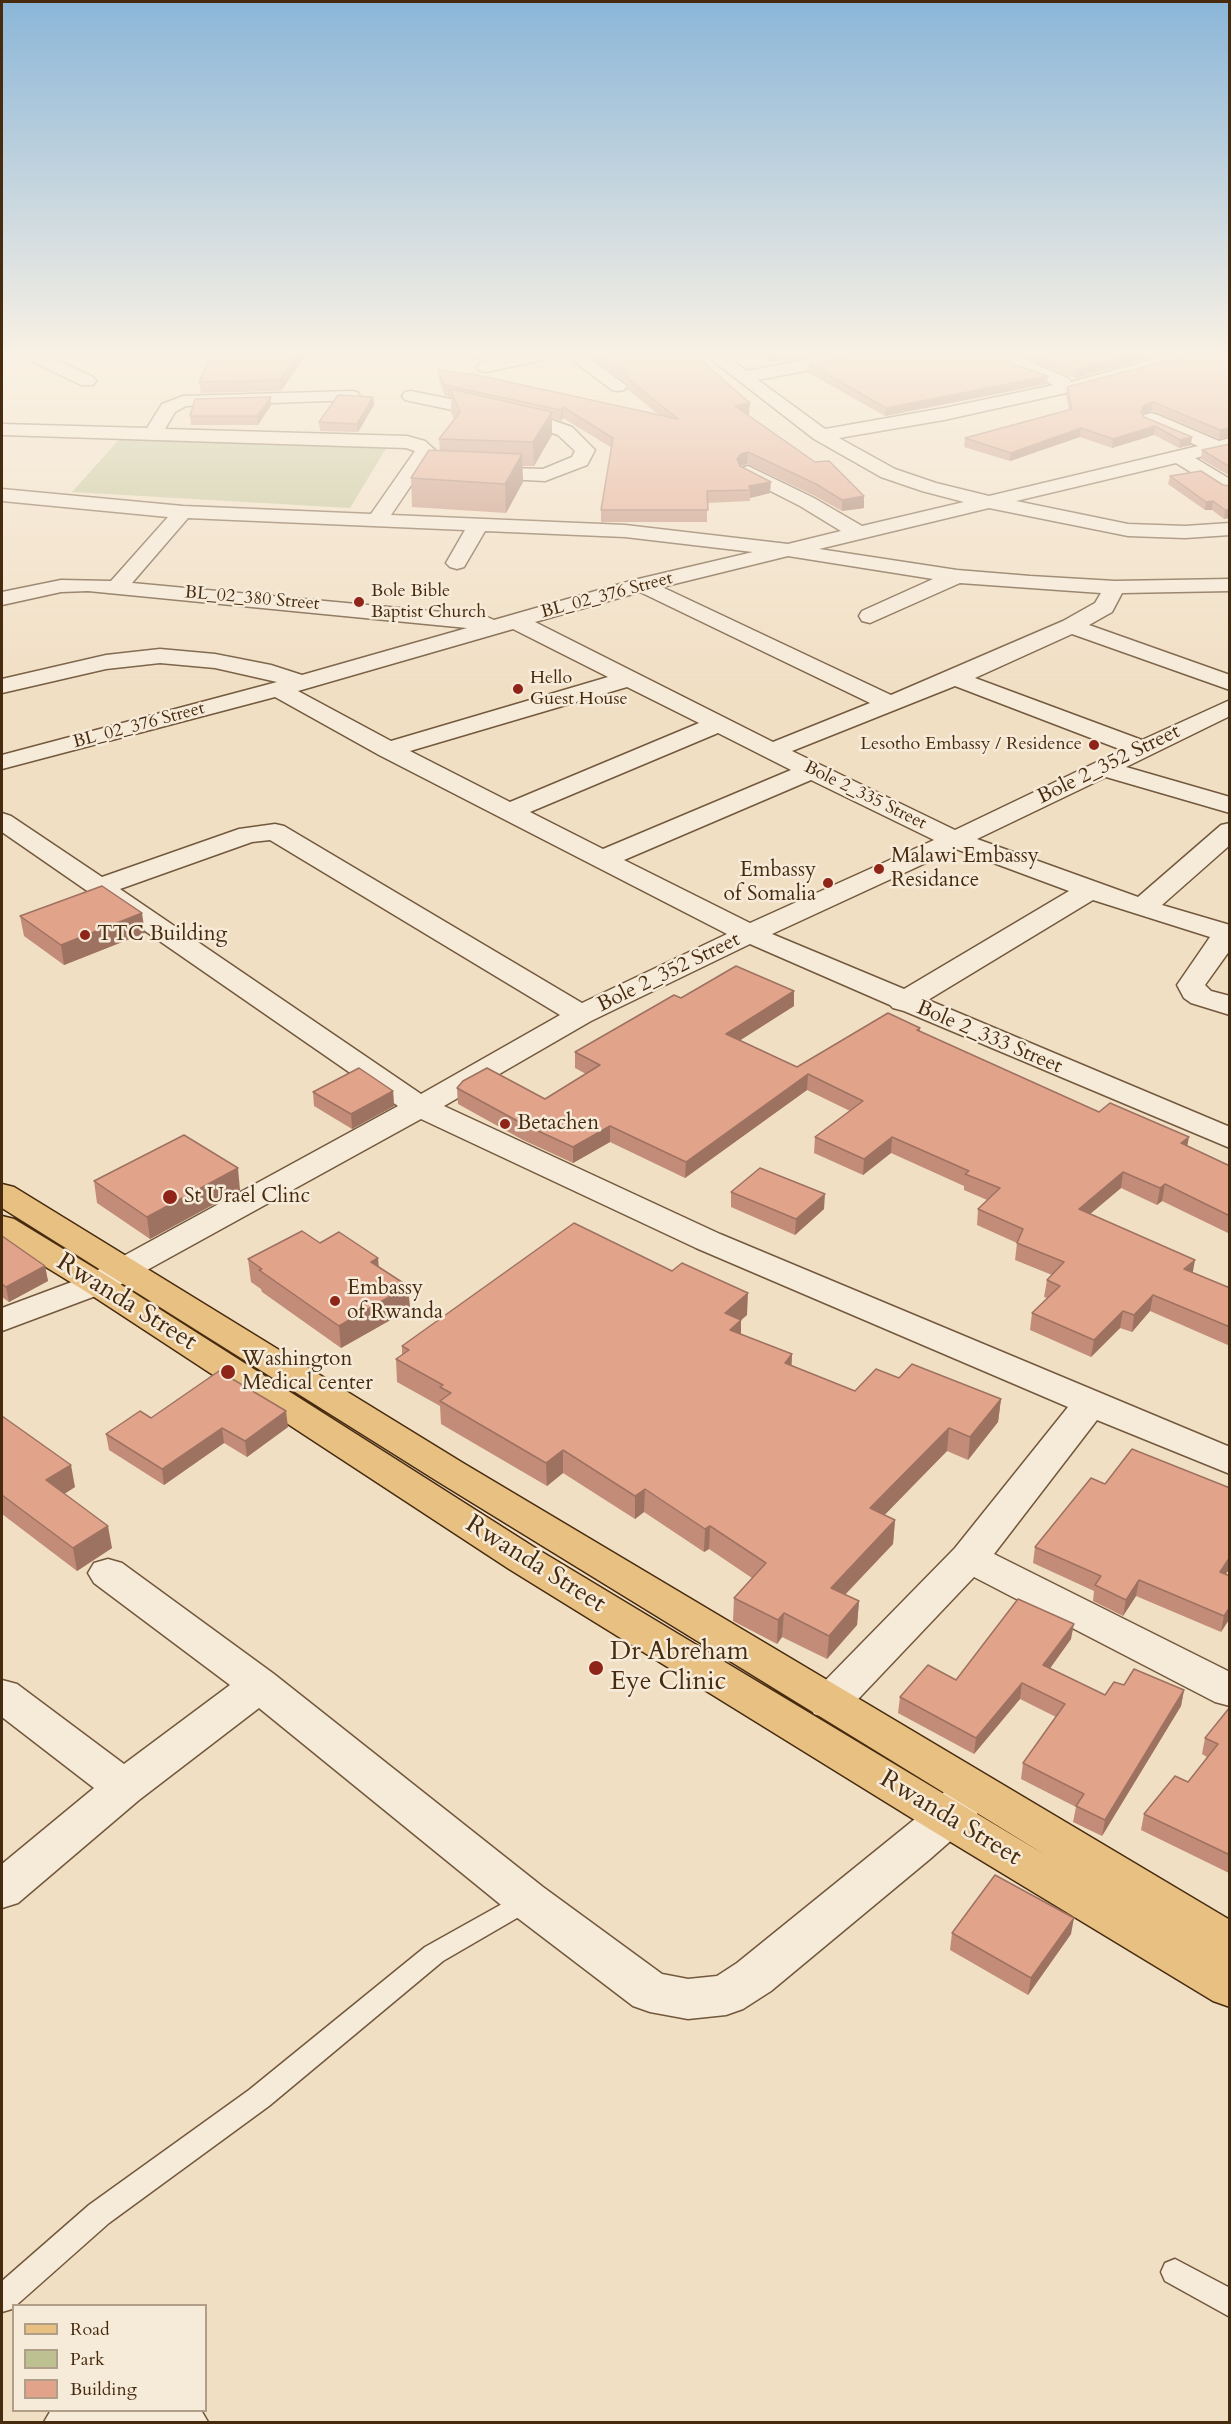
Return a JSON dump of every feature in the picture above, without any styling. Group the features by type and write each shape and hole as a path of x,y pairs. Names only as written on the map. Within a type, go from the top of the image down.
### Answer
{"main road":[{"name":"Rwanda Street","path":"2,1194 111,1276 523,1559 960,1803 1230,1944"},
{"name":"Rwanda Street","path":"2,1226 111,1276 450,1472 829,1703 960,1803 1230,1987"}],"street":[{"path":"455,472 545,475 560,469"},
{"path":"881,469 929,487 1128,530 1185,532 1230,529"},
{"name":"BL_02_376 Street","path":"2,762 289,686 642,585 1125,469"},
{"path":"1200,469 1230,488"},
{"path":"377,520 410,470 433,471"},
{"path":"748,472 807,502 857,532"},
{"path":"2,495 183,512 625,531 787,550 957,576 1114,587 1230,585"},
{"path":"118,586 183,512"},
{"path":"456,564 477,525"},
{"path":"870,615 957,576"},
{"path":"642,585 888,703"},
{"name":"BL_02_380 Street","path":"2,599 61,586 118,586 509,623"},
{"path":"772,751 955,678 1071,626 1104,607 1114,587"},
{"name":"Bole 2_335 Street","path":"509,623 631,678 718,724 955,840 1142,908 1228,933"},
{"path":"1071,626 1230,683"},
{"name":"Bole 2_333 Street","path":"2,686 106,662 160,656 215,661 271,672 388,750 749,934 903,1002 1230,1139"},
{"path":"388,750 631,678"},
{"path":"955,678 1143,749"},
{"name":"Bole 2_352 Street","path":"2,1320 111,1276 420,1107 581,1015 1227,710"},
{"path":"508,812 718,724"},
{"path":"1103,768 1230,805"},
{"path":"603,859 812,770"},
{"path":"2,821 420,1107 708,1241 1230,1462"},
{"path":"1142,908 1230,831"},
{"path":"98,888 248,836 275,832 581,1015"},
{"path":"903,1002 1090,890"},
{"path":"1228,933 1191,985 1194,992 1201,997 1230,1006"},
{"path":"829,1703 969,1558 1090,1404"},
{"path":"969,1558 1230,1691"},
{"path":"108,1573 259,1685 527,1900 650,1992 688,1999 726,1995 754,1977 960,1803"},
{"path":"2,1890 123,1788 259,1685"},
{"path":"2,1695 123,1788"}],"lane":[{"path":"2,2299 99,2214 259,2098 434,1954 527,1900"},
{"path":"1175,2272 1230,2304"},
{"path":"58,2422 83,2417 193,2422"}],"green space":[{"path":"93,469 374,469 350,508 72,492"}],"building":[{"path":"417,469 513,469 505,484 411,478"},
{"path":"608,469 746,469 771,482 749,486 750,490 707,491 708,510 601,510"},
{"path":"784,469 837,469 864,496 842,500 816,484"},
{"path":"1201,471 1223,485 1230,486 1230,510 1225,510 1213,501 1206,502 1170,476"},
{"path":"102,886 142,913 61,945 20,916"},
{"path":"736,966 794,991 726,1034 797,1067 888,1013 920,1028 917,1030 1099,1112 1110,1103 1189,1137 1181,1143 1230,1166 1230,1216 1165,1184 1160,1188 1123,1172 1079,1209 1195,1260 1184,1269 1230,1288 1230,1327 1153,1295 1134,1315 1123,1311 1094,1340 1032,1313 1060,1286 1047,1280 1064,1262 1017,1243 1023,1229 978,1209 1000,1188 965,1174 969,1171 892,1137 864,1159 815,1137 863,1101 808,1074 686,1162 610,1126 573,1147 523,1124 457,1088 463,1081 487,1068 545,1099 600,1065 575,1052 674,995 681,998"},
{"path":"359,1068 393,1091 351,1114 313,1092"},
{"path":"184,1135 238,1168 147,1217 94,1181"},
{"path":"760,1168 825,1194 796,1219 731,1192"},
{"path":"574,1223 672,1271 682,1263 748,1293 725,1313 741,1320 730,1330 792,1354 785,1363 855,1391 876,1369 899,1378 912,1364 1001,1399 970,1437 949,1428 870,1508 895,1520 831,1588 859,1601 829,1636 784,1613 778,1620 734,1598 766,1563 710,1526 705,1529 645,1489 635,1496 563,1450 546,1463 440,1401 451,1393 440,1387 443,1385 396,1359 409,1350 402,1346"},
{"path":"302,1231 320,1243 339,1232 378,1258 371,1262 408,1286 339,1326 259,1270 262,1269 248,1259"},
{"path":"2,1236 45,1266 6,1287 2,1284"},
{"path":"219,1371 286,1411 245,1441 222,1428 162,1469 106,1434 140,1411 151,1418"},
{"path":"2,1416 71,1465 46,1480 108,1526 73,1548 2,1495"},
{"path":"1132,1449 1230,1488 1230,1557 1220,1572 1230,1576 1230,1607 1224,1616 1139,1580 1126,1600 1095,1585 1101,1576 1035,1547 1091,1478 1105,1484"},
{"path":"1018,1599 1074,1624 1043,1665 1105,1695 1114,1682 1124,1685 1134,1669 1184,1690 1105,1820 1076,1806 1084,1794 1023,1763 1065,1704 1022,1683 976,1738 900,1697 928,1665 956,1680"},
{"path":"1230,1707 1230,1855 1144,1814 1175,1776 1188,1782 1218,1744 1205,1738"},
{"path":"995,1875 1074,1918 1031,1978 952,1933"}],"place":[{"name":"Bole Bible Baptist Church","path":"359,602"},
{"name":"Hello Guest House","path":"518,689"},
{"name":"Lesotho Embassy / Residence","path":"1094,745"},
{"name":"Malawi Embassy Residance","path":"879,869"},
{"name":"Embassy of Somalia","path":"828,883"},
{"name":"TTC Building","path":"85,935"},
{"name":"Betachen","path":"505,1124"},
{"name":"St Urael Clinc","path":"170,1197"},
{"name":"Embassy of Rwanda","path":"335,1301"},
{"name":"Washington Medical center","path":"228,1372"},
{"name":"Dr Abreham Eye Clinic","path":"596,1668"}]}
